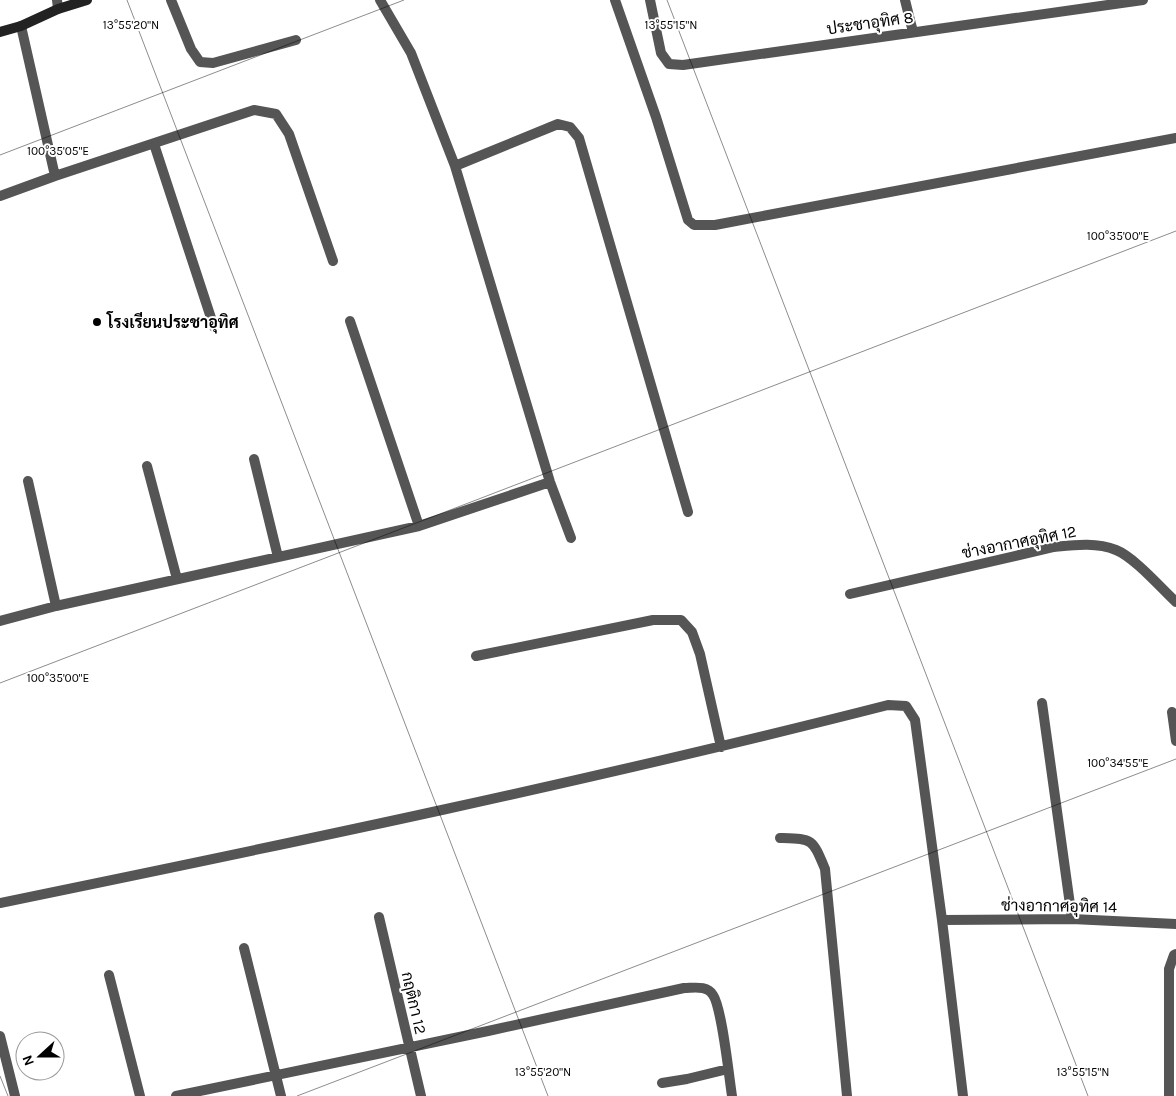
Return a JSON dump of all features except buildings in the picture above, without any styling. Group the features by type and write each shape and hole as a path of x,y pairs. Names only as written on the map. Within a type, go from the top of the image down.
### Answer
{"street":[{"path":"0,32 21,26 57,4 87,0"},
{"path":"171,0 191,49 200,62 213,63 296,40"},
{"path":"380,0 411,53 455,166 550,482 571,538"},
{"path":"615,0 656,117 688,220 694,225 724,223 1176,138"},
{"name":"ประชาอุทิศ 8","path":"650,0 661,53 669,64 683,66 1143,0"},
{"path":"905,0 913,32"},
{"path":"21,26 55,176"},
{"path":"0,196 254,110 276,114 289,134 333,261"},
{"path":"455,166 558,124 570,127 579,138 688,512"},
{"path":"154,144 214,327"},
{"path":"350,321 419,526"},
{"path":"254,459 278,557"},
{"path":"147,466 177,579"},
{"path":"28,482 56,606"},
{"path":"0,621 56,606 419,526 550,482"},
{"name":"ช่างอากาศอุทิศ 12","path":"850,594 1054,547 1087,544 1117,550 1133,562 1176,602"},
{"path":"476,656 653,620 680,620 692,632 700,654 721,747"},
{"path":"1042,703 1072,919"},
{"path":"0,903 230,856 721,747 888,705 906,706 915,720 963,1096"},
{"path":"1172,712 1176,741"},
{"path":"780,838 804,839 816,847 824,869 847,1096"},
{"name":"กฤติกา 12","path":"379,917 421,1096"},
{"name":"ช่างอากาศอุทิศ 14","path":"942,920 1072,919 1176,924"},
{"path":"244,948 281,1096"},
{"path":"1170,1096 1173,1054 1169,969 1176,954"},
{"path":"109,975 140,1096"},
{"path":"176,1096 410,1048 684,988 703,987 713,994 719,1012 732,1096"},
{"path":"0,1036 14,1096"},
{"path":"662,1084 728,1070"}],"place":[{"name":"โรงเรียนประชาอุทิศ","path":"97,322"}]}
